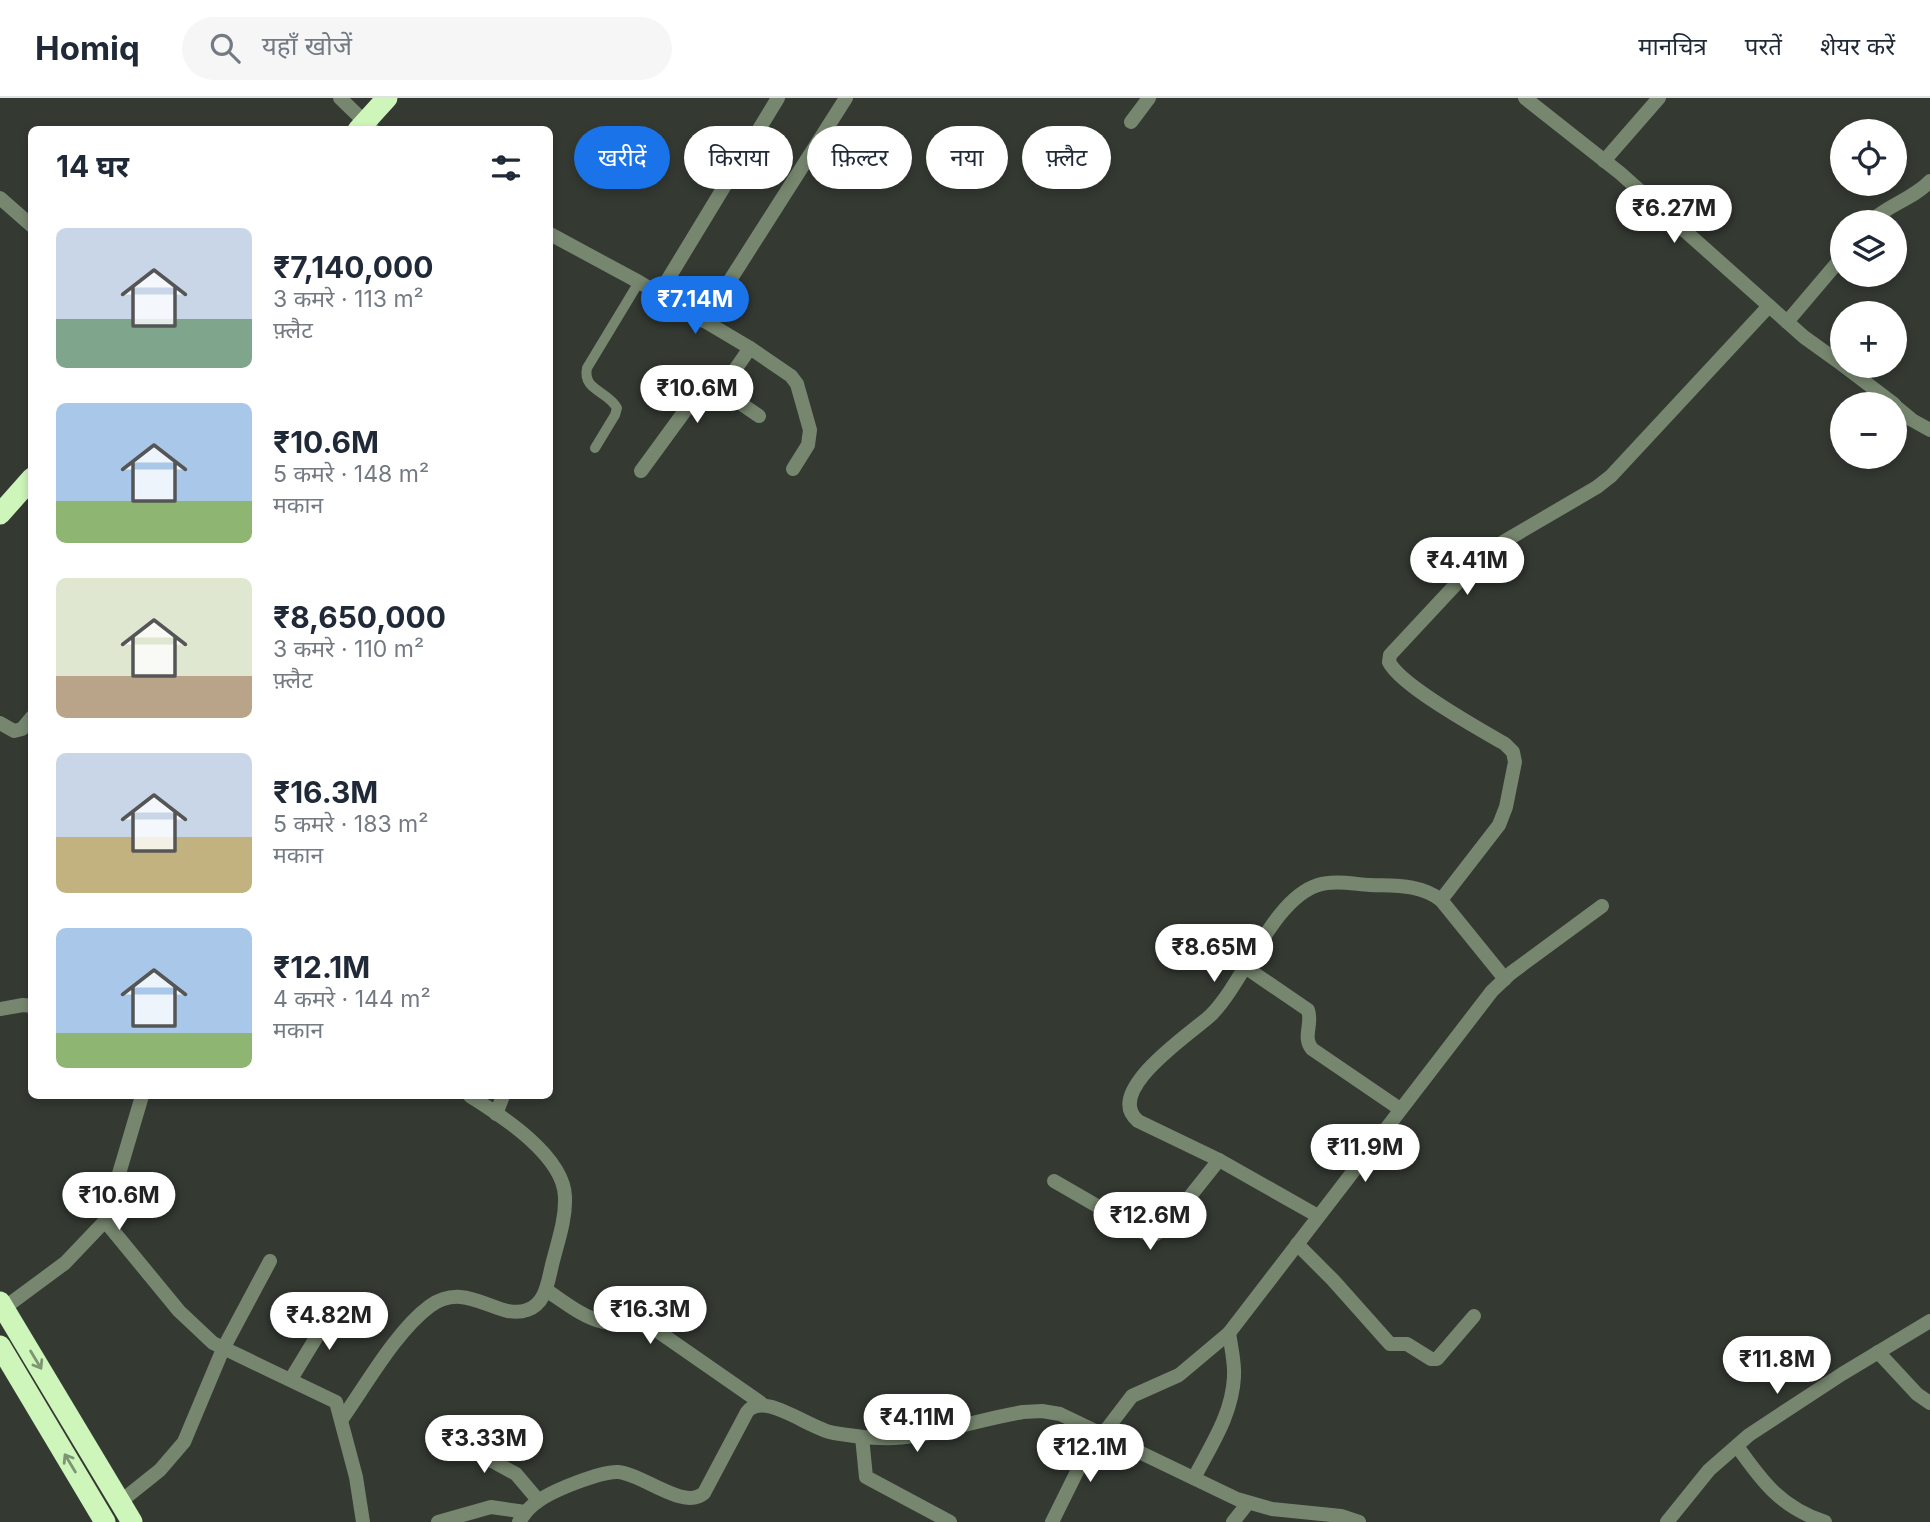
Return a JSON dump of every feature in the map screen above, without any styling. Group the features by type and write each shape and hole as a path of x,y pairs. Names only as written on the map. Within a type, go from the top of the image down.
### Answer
{"highway":[{"path":"366,126 387,98"},
{"path":"0,514 28,487"},
{"path":"2,1305 132,1522"},
{"path":"2,1356 105,1522"}],"street":[{"path":"340,98 364,126"},
{"path":"659,294 778,98"},
{"path":"704,321 846,98"},
{"path":"1131,122 1149,98"},
{"path":"1525,98 1604,161 1787,323 1830,355"},
{"path":"1604,161 1659,98"},
{"path":"1885,210 1918,192 1930,181"},
{"path":"0,198 28,222"},
{"path":"553,236 639,282 750,348 791,376 797,384 810,430 810,437 793,469"},
{"path":"1787,323 1830,272"},
{"path":"1441,900 1499,825 1506,807 1514,757 1505,744 1440,705 1396,672 1389,663 1390,655 1486,552 1597,487 1611,476 1769,306"},
{"path":"721,390 750,348"},
{"path":"1860,378 1878,392"},
{"path":"641,471 701,390 708,387 721,390 759,416"},
{"path":"1907,414 1930,430"},
{"path":"0,723 11,730 18,730 28,721"},
{"path":"1318,1216 1219,1160 1145,1126 1133,1117 1129,1103 1135,1086 1152,1065 1211,1015 1295,898 1318,885 1331,883 1403,886 1429,892 1441,900 1505,979"},
{"path":"1052,1522 1100,1432 1132,1395 1179,1375 1229,1333 1471,1017 1505,979 1602,906"},
{"path":"1245,967 1308,1010 1310,1020 1307,1040 1311,1049 1400,1109"},
{"path":"0,1009 28,1006"},
{"path":"2,1305 65,1263 106,1220 141,1099"},
{"path":"342,1419 414,1319 433,1304 447,1298 464,1297 478,1299 506,1310 522,1311 536,1306 546,1290 565,1214 564,1186 551,1162 540,1149 474,1099"},
{"path":"496,1114 502,1099"},
{"path":"1054,1181 1144,1233 1156,1234 1164,1229 1219,1160"},
{"path":"106,1220 196,1329 223,1349 336,1402 356,1477 363,1522"},
{"path":"1297,1244 1334,1280 1390,1344 1407,1344 1431,1359 1437,1359 1474,1316"},
{"path":"120,1502 160,1470 184,1442 223,1349 270,1261"},
{"path":"546,1290 592,1318 610,1323 639,1323 656,1329 761,1403 828,1433 862,1437 912,1437 1001,1415 1033,1411 1060,1414 1248,1503 1272,1510 1341,1516 1359,1522"},
{"path":"291,1380 336,1305"},
{"path":"1667,1522 1709,1470 1749,1435 1930,1321"},
{"path":"1194,1478 1229,1408 1234,1376 1229,1333"},
{"path":"1878,1352 1917,1394 1930,1403"},
{"path":"438,1522 491,1507 522,1517 538,1500 584,1480 617,1472 630,1474 686,1499 699,1498 747,1412 751,1406 761,1403"},
{"path":"443,1434 516,1474 538,1500"},
{"path":"862,1437 866,1477 950,1522"},
{"path":"1737,1446 1761,1480 1786,1504 1825,1522"},
{"path":"1233,1522 1248,1503"}],"lane":[{"path":"595,448 617,408 610,399 588,383 587,368 639,282"}]}
